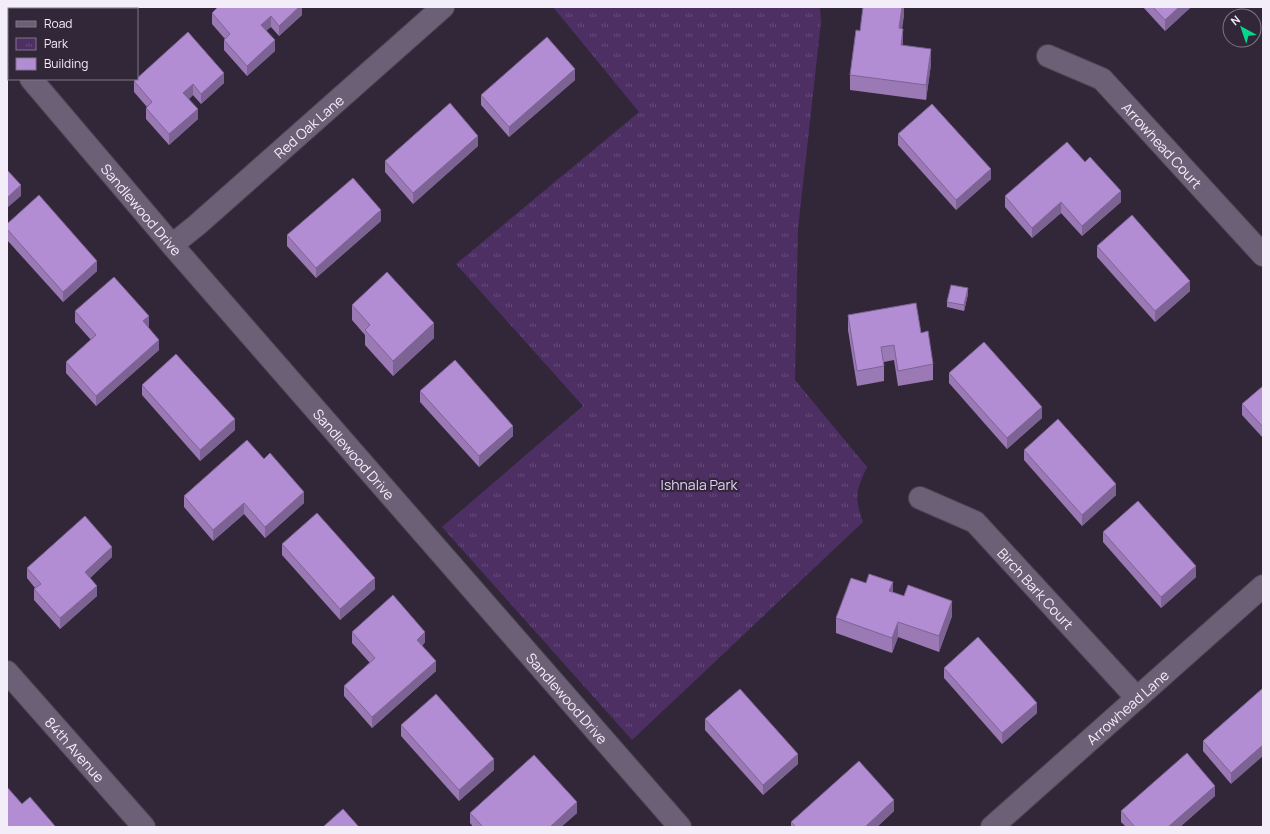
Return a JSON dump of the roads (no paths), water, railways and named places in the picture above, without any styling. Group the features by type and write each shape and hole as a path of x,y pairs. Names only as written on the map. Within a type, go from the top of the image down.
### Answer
{"street":[{"name":"Red Oak Lane","path":"172,245 197,225 443,7"},
{"name":"Arrowhead Court","path":"1048,56 1102,79 1263,255"},
{"name":"Sandlewood Drive","path":"32,80 172,245 679,827"},
{"name":"Birch Bark Court","path":"920,498 975,522 1137,698"},
{"name":"Arrowhead Lane","path":"992,827 1263,586"},
{"name":"84th Avenue","path":"7,672 144,827"}],"park label":[{"name":"Ishnala Park","path":"699,484"}]}
